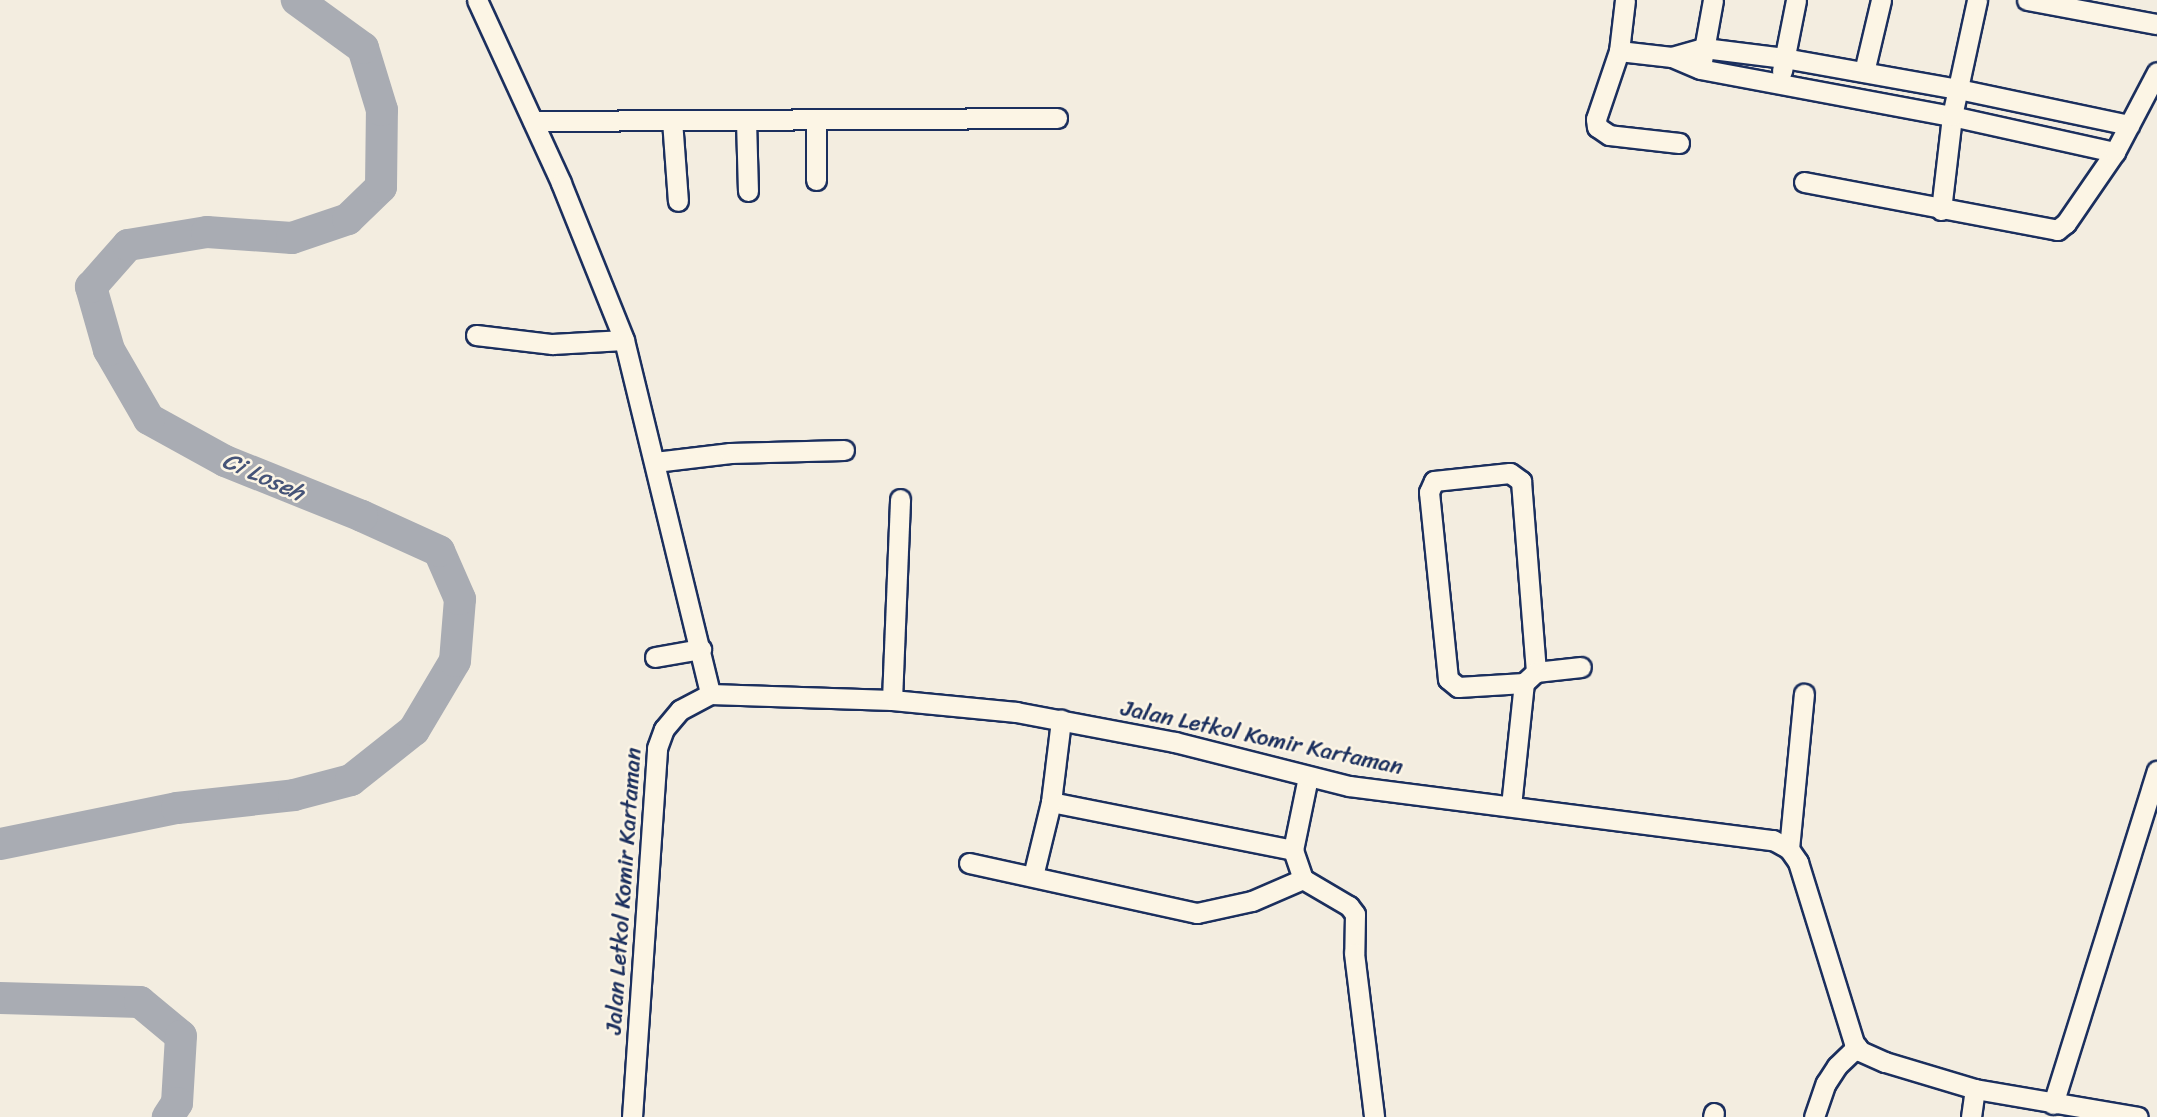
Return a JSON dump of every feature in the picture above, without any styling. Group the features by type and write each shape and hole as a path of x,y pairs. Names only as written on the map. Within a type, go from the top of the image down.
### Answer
{"street":[{"path":"477,0 596,263 624,340 710,694"},
{"path":"1625,0 1619,51 1596,119 1597,127 1609,135 1679,143"},
{"path":"1700,69 1713,0"},
{"path":"1780,82 1796,0"},
{"path":"1864,72 1881,0"},
{"path":"1941,210 1952,116 1977,0"},
{"path":"2027,0 2082,4 2157,24"},
{"path":"1672,57 1704,48 1784,58 1958,89 2129,125"},
{"path":"1619,51 1672,57 1700,69 1952,116 2115,152"},
{"path":"1804,182 2057,230 2066,223 2115,152 2157,72"},
{"path":"533,121 1057,118"},
{"path":"816,119 816,180"},
{"path":"672,120 678,201"},
{"path":"746,120 748,191"},
{"path":"476,335 552,344 624,340"},
{"path":"655,462 741,453 844,450"},
{"path":"1511,806 1530,677 1520,478 1510,473 1434,481 1429,492 1448,679 1458,687 1530,677 1581,667"},
{"path":"892,700 900,499"},
{"path":"655,657 701,649"},
{"name":"Jalan Letkol Komir Kartaman","path":"632,1117 657,748 664,729 680,710 710,694 892,700 1016,712 1175,742 1308,777 1390,792 1758,836 1773,840 1789,849"},
{"path":"1804,694 1789,849 1804,877 1857,1047 1885,1062 1975,1089 2138,1117"},
{"path":"1033,876 1051,802 1061,720"},
{"path":"2053,1104 2151,816 2157,771"},
{"path":"1308,777 1293,850 1303,878 1349,906 1355,914 1354,953 1374,1117"},
{"path":"1051,802 1293,850"},
{"path":"969,863 1197,913 1252,901 1303,878"},
{"path":"1814,1117 1826,1083 1837,1066 1857,1047"},
{"path":"1971,1117 1975,1089"}],"waterway":[{"name":"Ci Loseh","path":"0,844 177,808 294,795 351,780 414,730 455,661 460,599 439,551 362,516 225,461 149,419 109,350 91,287 128,245 207,232 292,238 348,219 381,187 382,110 363,48 297,0"},
{"name":"Ci Loseh","path":"0,998 140,1002 181,1036 177,1103 168,1117"}]}
